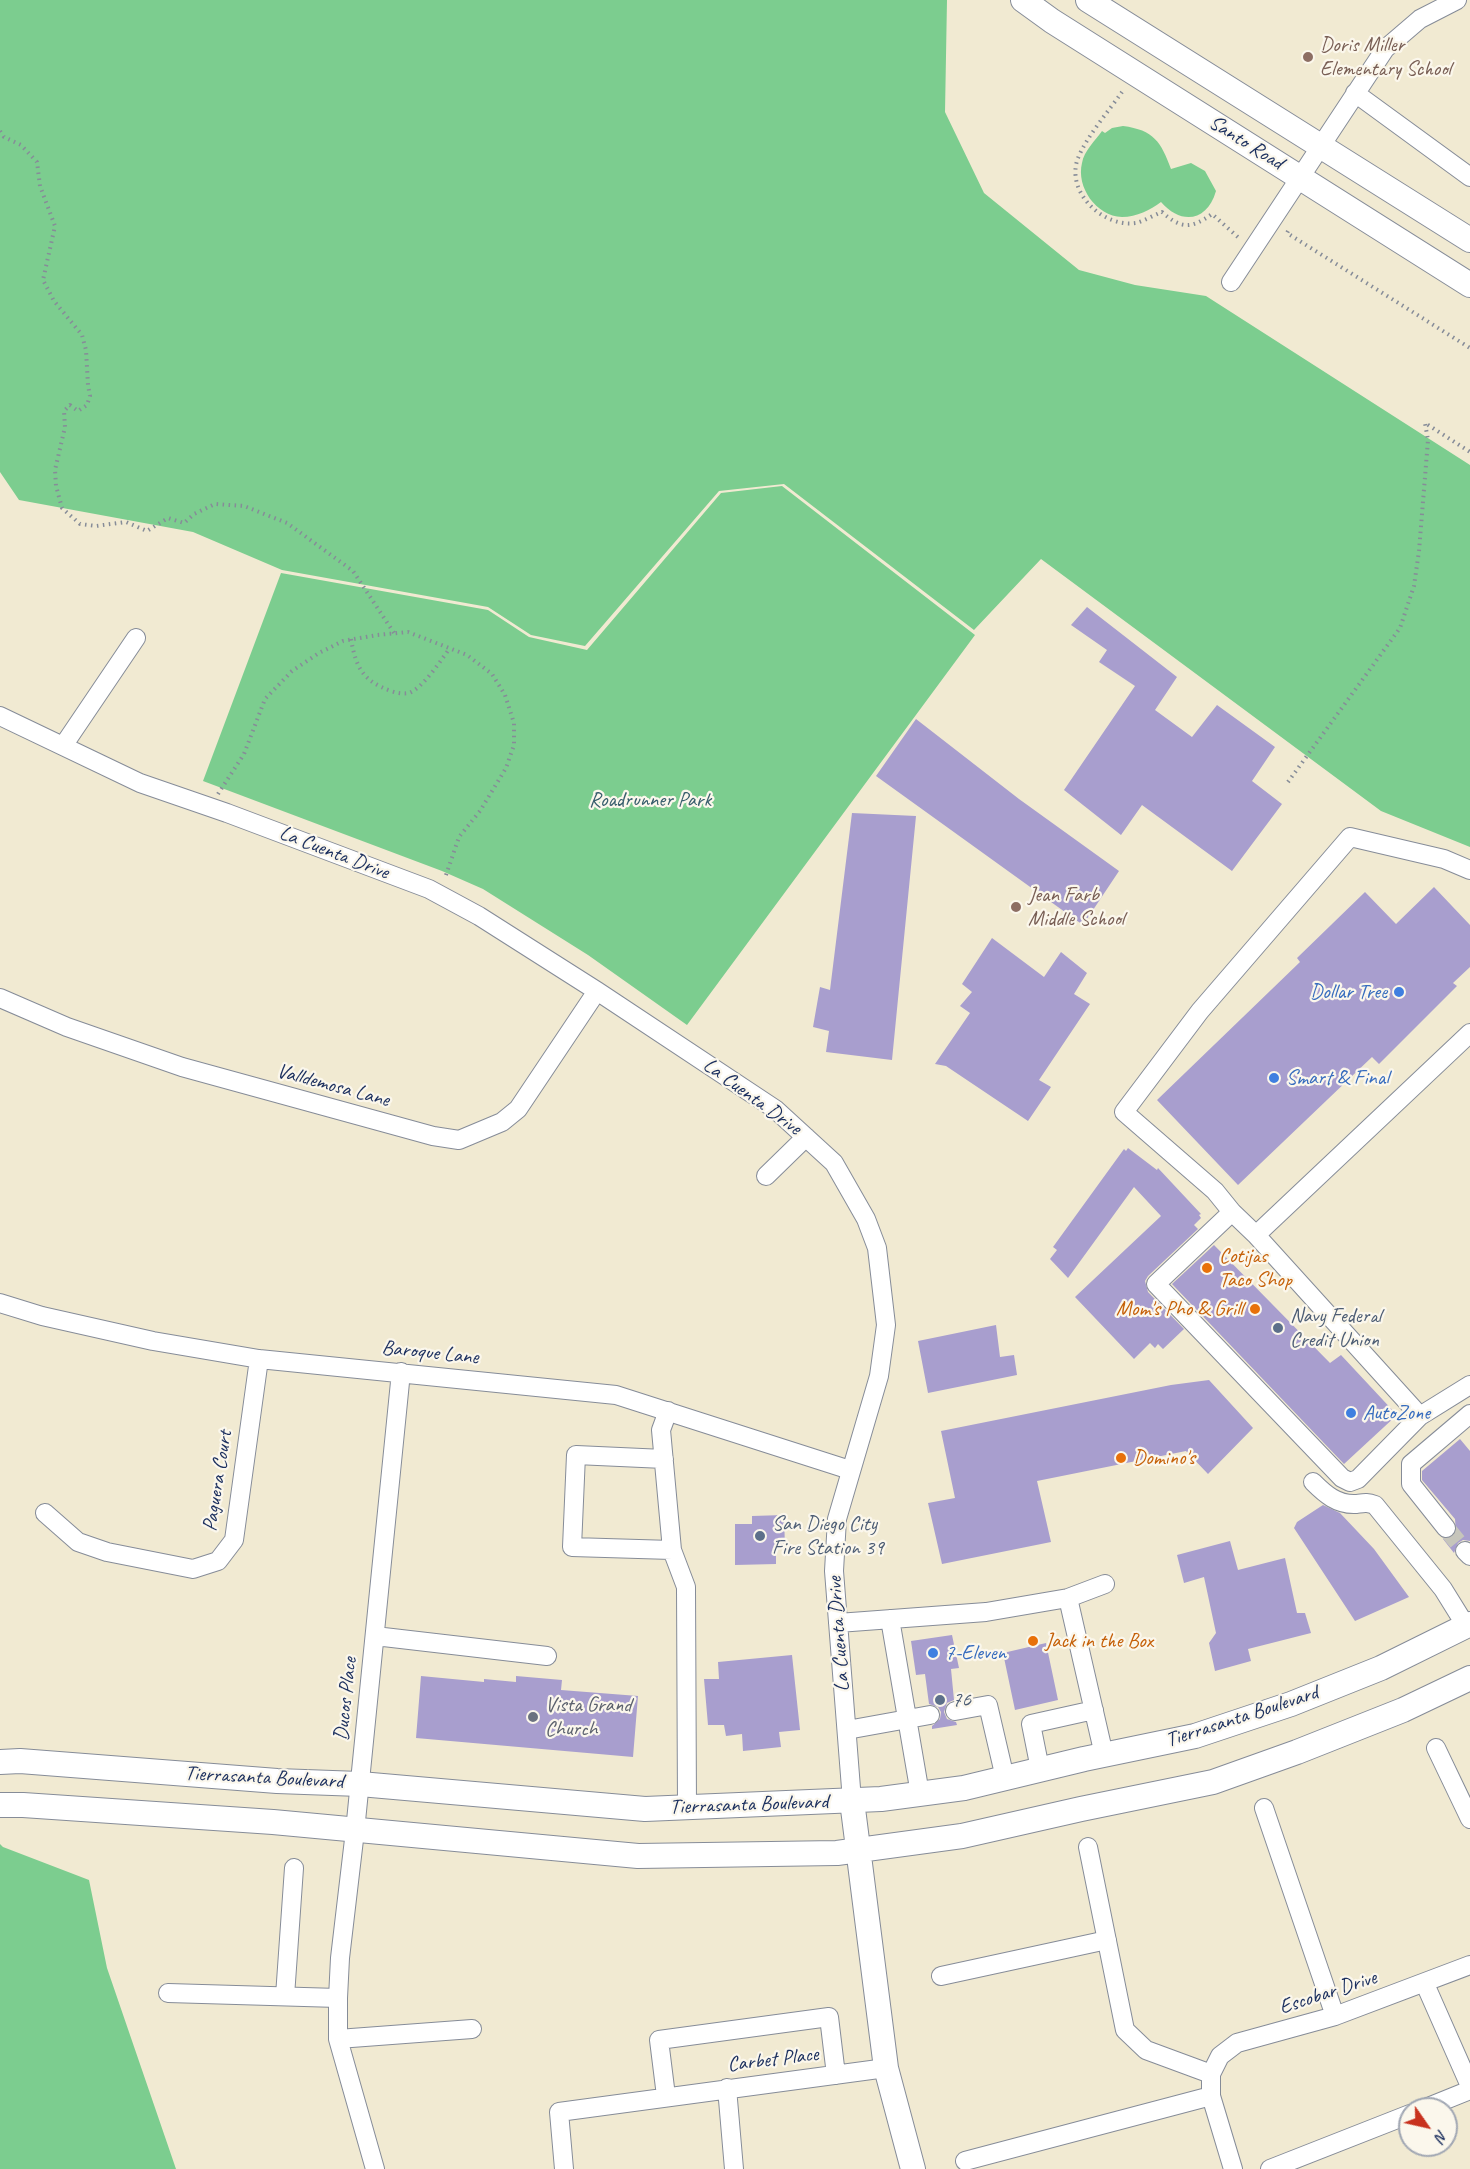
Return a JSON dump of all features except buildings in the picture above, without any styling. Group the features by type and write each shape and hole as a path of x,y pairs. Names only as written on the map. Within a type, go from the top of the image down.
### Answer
{"main road":[{"name":"Santo Road","path":"1023,0 1052,21 1470,285"},
{"name":"Santo Road","path":"1088,0 1470,240"},
{"name":"Tierrasanta Boulevard","path":"0,1761 277,1781 360,1784 645,1809 852,1801 964,1788 1040,1769 1195,1736 1291,1704 1381,1668 1468,1625"},
{"name":"Tierrasanta Boulevard","path":"0,1805 249,1821 638,1856 837,1853 962,1836 1214,1782 1403,1710 1470,1678"},
{"name":"La Cuenta Drive","path":"852,1801 886,2068 913,2169"}],"street":[{"path":"1231,282 1384,49 1420,19 1457,0"},
{"path":"1355,93 1470,177"},
{"path":"63,746 136,638"},
{"name":"La Cuenta Drive","path":"0,716 140,783 211,807 429,889 479,916 597,991 775,1109 834,1163 866,1219 877,1248 886,1325 879,1376 837,1519 834,1571 852,1801"},
{"path":"1420,1416 1215,1191 1124,1112 1200,1011 1350,837 1444,859 1470,870"},
{"name":"Valldemosa Lane","path":"0,998 67,1027 182,1067 433,1136 459,1140 502,1122 518,1109 597,991"},
{"path":"1256,1235 1470,1033"},
{"path":"766,1176 806,1137"},
{"path":"1232,1212 1156,1284 1342,1478 1350,1482 1358,1479 1420,1416 1469,1389"},
{"name":"Baroque Lane","path":"0,1303 42,1316 153,1341 259,1359 616,1395 850,1470"},
{"name":"Paguera Court","path":"45,1513 78,1542 107,1552 193,1569 218,1561 234,1540 259,1359"},
{"name":"Ducos Place","path":"375,2169 338,2039 338,1998 340,1958 360,1784 401,1372"},
{"path":"668,1411 661,1430 672,1550 686,1587 687,1807"},
{"path":"1446,1528 1411,1484 1412,1464 1470,1414"},
{"path":"664,1459 576,1455 572,1547 672,1550"},
{"path":"1313,1482 1331,1499 1353,1504 1367,1502 1375,1505 1443,1589 1468,1625"},
{"path":"838,1623 986,1612 1068,1598 1105,1584"},
{"path":"1068,1598 1104,1755"},
{"path":"890,1619 920,1794"},
{"path":"375,1636 547,1656"},
{"path":"955,1711 988,1705 1005,1778"},
{"path":"1040,1769 1031,1724 1094,1710"},
{"path":"847,1730 930,1715"},
{"path":"1436,1748 1470,1819"},
{"path":"1264,1808 1335,2016"},
{"path":"1088,1847 1125,2030 1146,2050 1211,2074 1210,2096 1233,2169"},
{"path":"285,1996 294,1868"},
{"path":"941,1976 1107,1940"},
{"name":"Escobar Drive","path":"1211,2074 1220,2056 1237,2043 1335,2016 1425,1984 1470,1965"},
{"path":"1425,1984 1470,2088 1450,2097"},
{"path":"168,1993 338,1998"},
{"path":"666,2096 659,2040 829,2017 836,2074"},
{"path":"338,2039 472,2029"},
{"name":"Carbet Place","path":"564,2169 559,2112 886,2068"},
{"path":"727,2088 734,2169"},
{"path":"965,2161 1210,2096"},
{"path":"1270,2169 1398,2119"}],"path":[{"path":"1122,92 1078,159 1076,174 1079,190 1087,203 1098,213 1124,222 1137,222 1162,212 1174,222 1186,226 1201,222 1212,214 1252,250"},
{"path":"0,131 4,136 21,145 37,162 40,186 55,226 43,280 54,301 82,335 86,350 90,396 87,405 78,411 70,405 64,411 65,427 55,470 56,486 62,507 80,524 96,526 126,522 147,531 168,518 184,523 194,514 215,504 244,506 287,523 353,571 394,633"},
{"path":"1292,226 1287,233 1470,348"},
{"path":"1288,782 1400,628 1414,586 1419,551 1428,440 1425,423 1470,452"},
{"path":"211,807 225,781 244,754 265,699 292,671 309,659 343,641 394,633 408,632 450,648 467,655 492,674 505,695 514,723 514,745 506,768 480,811 459,837 440,896"},
{"path":"351,639 354,656 362,673 375,685 399,693 411,692 420,685 450,648"}],"green space":[{"path":"0,0 947,0 945,112 984,193 1079,270 1135,285 1206,296 1470,465 1470,847 1381,811 1041,559 974,630 784,484 719,491 585,646 531,635 488,607 282,570 193,532 19,500 0,472"},
{"path":"1123,126 1142,131 1155,139 1164,151 1171,169 1191,163 1205,171 1216,191 1206,209 1193,217 1185,217 1161,202 1133,216 1122,217 1104,212 1096,206 1090,199 1082,181 1083,159 1102,131 1105,133 1112,128"},
{"name":"Roadrunner Park","path":"782,486 975,635 687,1025 588,955 483,889 442,871 203,781 281,573 488,610 529,637 587,650 721,493"},
{"path":"0,1844 89,1880 107,1968 176,2169 0,2169"}],"tunnel":[{"path":"1446,1528 1465,1551"}],"place":[{"name":"Doris Miller Elementary School","path":"1308,57"},
{"name":"Jean Farb Middle School","path":"1016,907"},
{"name":"Dollar Tree","path":"1399,992"},
{"name":"Smart & Final","path":"1274,1078"},
{"name":"Cotijas Taco Shop","path":"1207,1268"},
{"name":"Mom's Pho & Grill","path":"1255,1309"},
{"name":"Navy Federal Credit Union","path":"1278,1328"},
{"name":"AutoZone","path":"1351,1413"},
{"name":"Domino's","path":"1121,1458"},
{"name":"San Diego City Fire Station 39","path":"760,1536"},
{"name":"Jack in the Box","path":"1033,1641"},
{"name":"7-Eleven","path":"933,1653"},
{"name":"76","path":"940,1700"},
{"name":"Vista Grand Church","path":"533,1717"}]}
